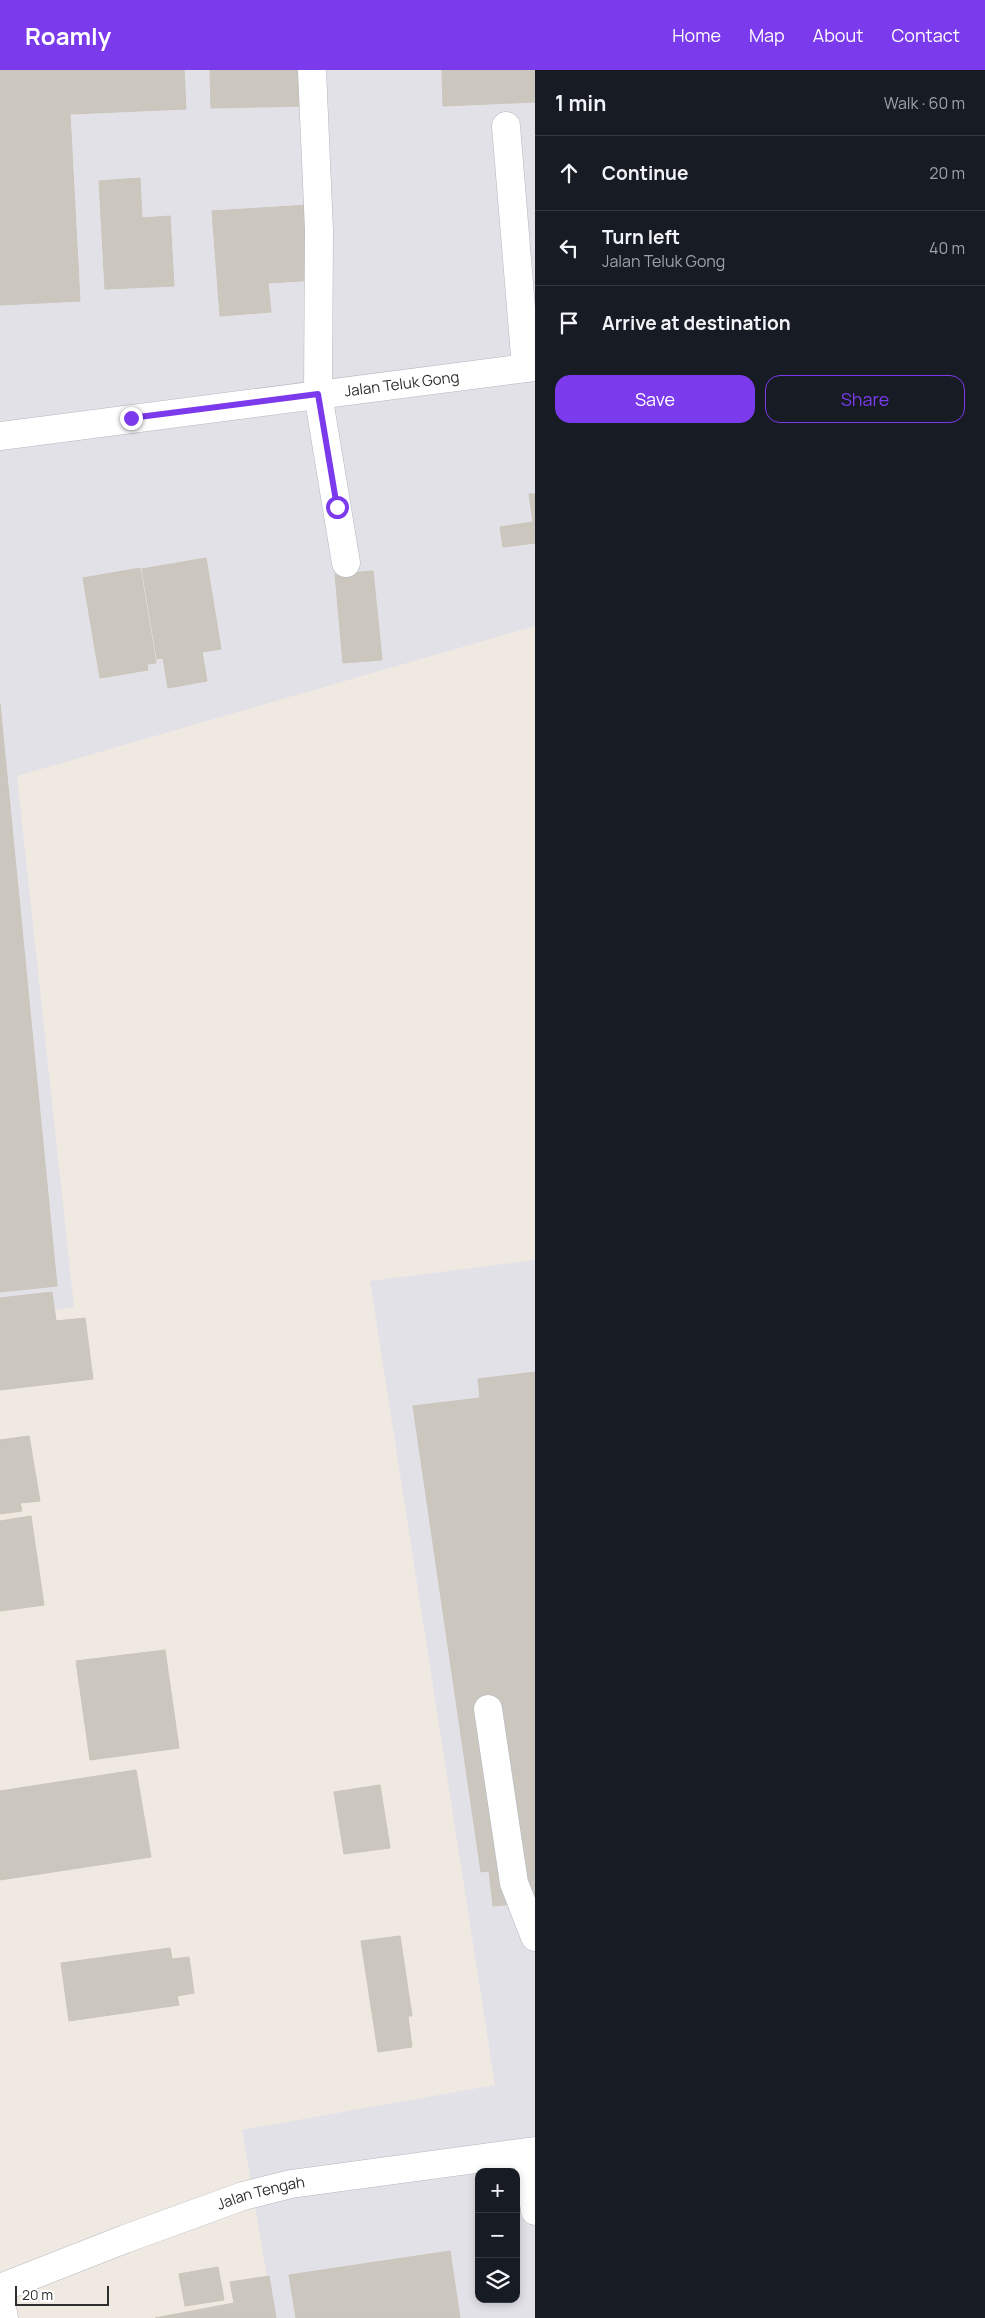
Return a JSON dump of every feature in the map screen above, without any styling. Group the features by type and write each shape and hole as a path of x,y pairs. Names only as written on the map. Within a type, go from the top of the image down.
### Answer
{"street":[{"path":"312,70 319,230 318,394 346,564"},
{"path":"506,126 530,368"},
{"name":"Jalan Teluk Gong","path":"0,436 530,368"},
{"path":"488,1708 514,1883 535,1937"},
{"path":"531,2152 535,2211"},
{"name":"Jalan Tengah","path":"0,2288 125,2239 243,2196 291,2184 531,2152"},
{"path":"0,2294 4,2318"}],"shaded area":[{"path":"0,70 535,70 535,626 17,776 74,1307 0,1317"},
{"path":"535,1260 535,2318 274,2318 242,2130 495,2085 370,1281"}],"building":[{"path":"0,70 184,70 186,109 70,114 80,301 0,305"},
{"path":"210,70 306,70 307,106 211,108"},
{"path":"442,70 535,70 535,102 443,106"},
{"path":"140,178 142,218 170,216 174,286 105,289 99,181"},
{"path":"310,205 316,280 268,283 271,312 220,316 212,211"},
{"path":"529,494 535,494 535,543 503,547 500,527 533,522"},
{"path":"206,558 221,649 202,652 207,681 168,688 163,658 157,659 142,569"},
{"path":"140,568 156,663 147,664 148,670 100,678 83,578"},
{"path":"373,571 382,660 343,663 335,574"},
{"path":"0,704 57,1286 0,1292"},
{"path":"52,1292 56,1321 85,1318 93,1379 0,1390 0,1298"},
{"path":"535,1372 535,1902 493,1906 489,1871 481,1872 413,1406 480,1398 478,1379"},
{"path":"29,1436 40,1501 20,1503 22,1511 0,1514 0,1440"},
{"path":"31,1516 44,1605 0,1611 0,1521"},
{"path":"165,1650 179,1748 90,1760 76,1661"},
{"path":"136,1770 151,1857 0,1880 0,1791"},
{"path":"380,1785 390,1848 344,1854 334,1792"},
{"path":"400,1936 412,2016 408,2016 412,2047 378,2052 361,1941"},
{"path":"170,1948 172,1959 189,1957 194,1993 177,1996 179,2005 69,2021 61,1963"},
{"path":"450,2251 460,2318 296,2318 289,2275"},
{"path":"218,2267 224,2300 185,2306 179,2274"},
{"path":"269,2276 276,2318 155,2318 234,2303 230,2282"}],"route":[{"path":"131,418 318,394 337,507"}]}
